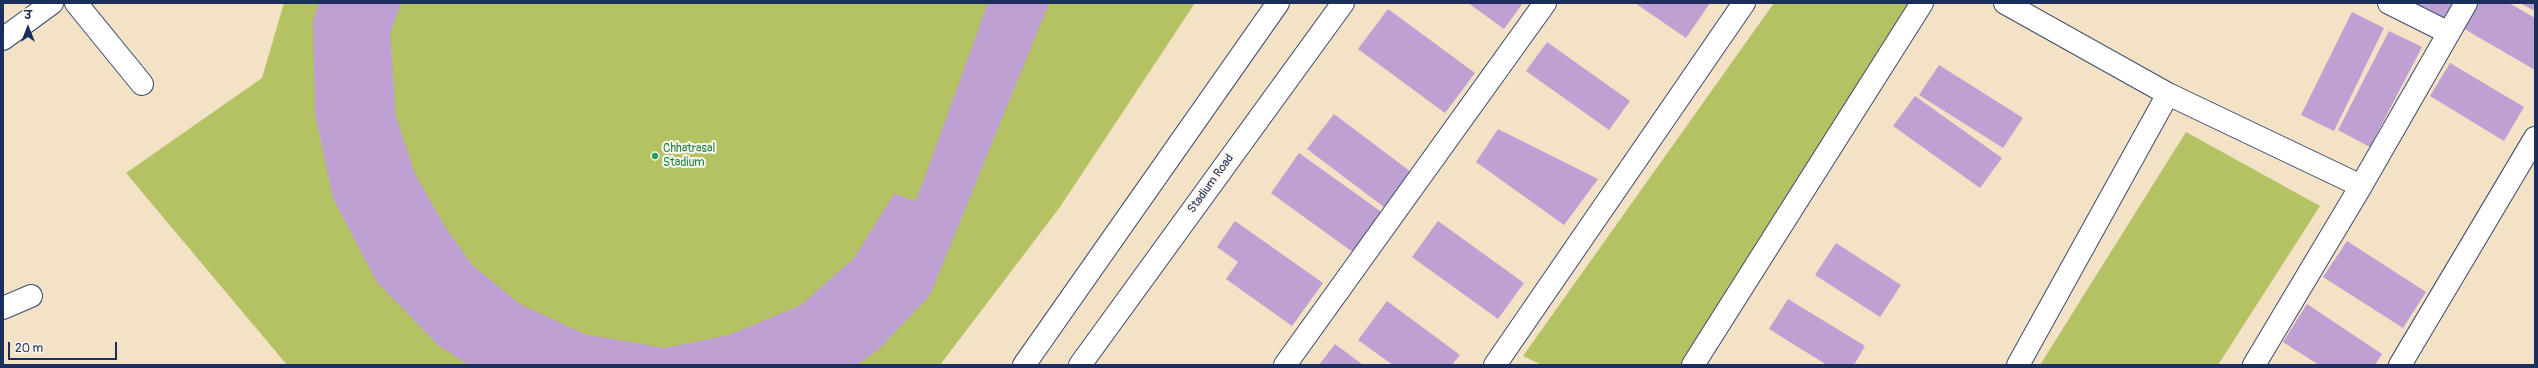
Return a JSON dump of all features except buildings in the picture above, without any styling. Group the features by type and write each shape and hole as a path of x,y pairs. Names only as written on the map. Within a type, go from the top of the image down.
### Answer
{"street":[{"path":"3,39 52,3"},
{"path":"76,3 142,84"},
{"path":"1024,365 1278,3"},
{"name":"Stadium Road","path":"1080,365 1342,3"},
{"path":"1285,365 1545,3"},
{"path":"1495,365 1744,3"},
{"path":"1693,365 1922,3"},
{"path":"2005,3 2168,94 2361,186"},
{"path":"2390,3 2449,33"},
{"path":"2254,365 2361,186 2466,3"},
{"path":"2018,365 2168,94"},
{"path":"2400,365 2535,138"},
{"path":"3,308 31,296"}],"green space":[{"name":"Chhatrasal Stadium","path":"284,3 1195,3 1060,207 940,365 287,365 126,173 262,78"},
{"path":"1774,3 1931,3 1706,365 1542,365 1523,356"},
{"path":"2186,132 2320,206 2218,365 2040,365"}],"place":[{"name":"Chhatrasal Stadium","path":"655,156"}]}
